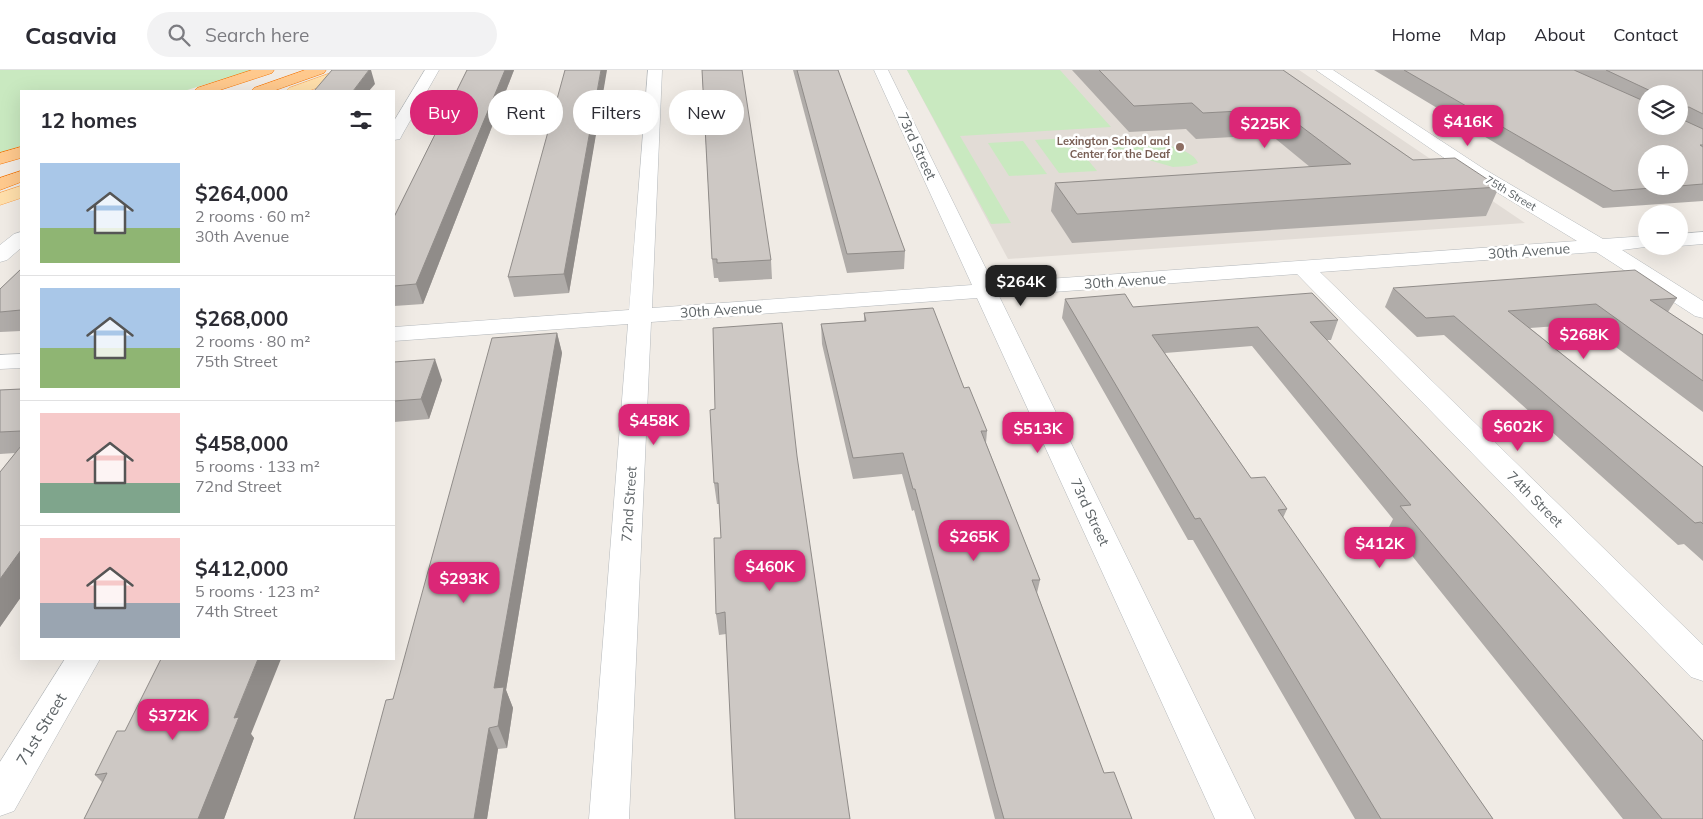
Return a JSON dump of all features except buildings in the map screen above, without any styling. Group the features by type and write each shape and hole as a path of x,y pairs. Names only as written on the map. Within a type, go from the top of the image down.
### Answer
{"highway":[{"path":"205,90 267,70"},
{"path":"233,90 290,70"},
{"path":"262,90 319,70"},
{"path":"0,159 20,152"},
{"path":"0,171 20,164"},
{"path":"0,184 20,176"}],"main road":[{"path":"297,90 353,70"},
{"path":"0,199 20,192"}],"street":[{"path":"395,133 432,70"},
{"name":"72nd Street","path":"609,819 655,70"},
{"name":"73rd Street","path":"881,70 1234,819"},
{"name":"75th Street","path":"1323,70 1478,174 1703,311"},
{"path":"1688,239 1703,238"},
{"path":"0,256 20,239"},
{"name":"30th Avenue","path":"395,334 1638,243"},
{"name":"74th Street","path":"1303,268 1703,667"},
{"path":"0,362 20,361"},
{"name":"71st Street","path":"0,798 81,660"}],"shaded area":[{"name":"Lexington School and Center for the Deaf","path":"907,70 1299,70 1525,223 1008,259"}],"green space":[{"path":"0,70 252,70 187,90 20,90 20,146 0,153"},
{"path":"907,70 1060,70 1111,127 960,136 1011,223 991,224"},
{"path":"1070,138 1097,171 1059,173 1035,140"},
{"path":"1124,140 1142,141 1176,148 1194,157 1198,163 1189,166 1173,167 1114,150 1113,146"},
{"path":"1023,141 1047,174 1009,176 988,143"}],"place":[{"name":"Lexington School and Center for the Deaf","path":"1180,147"}]}
